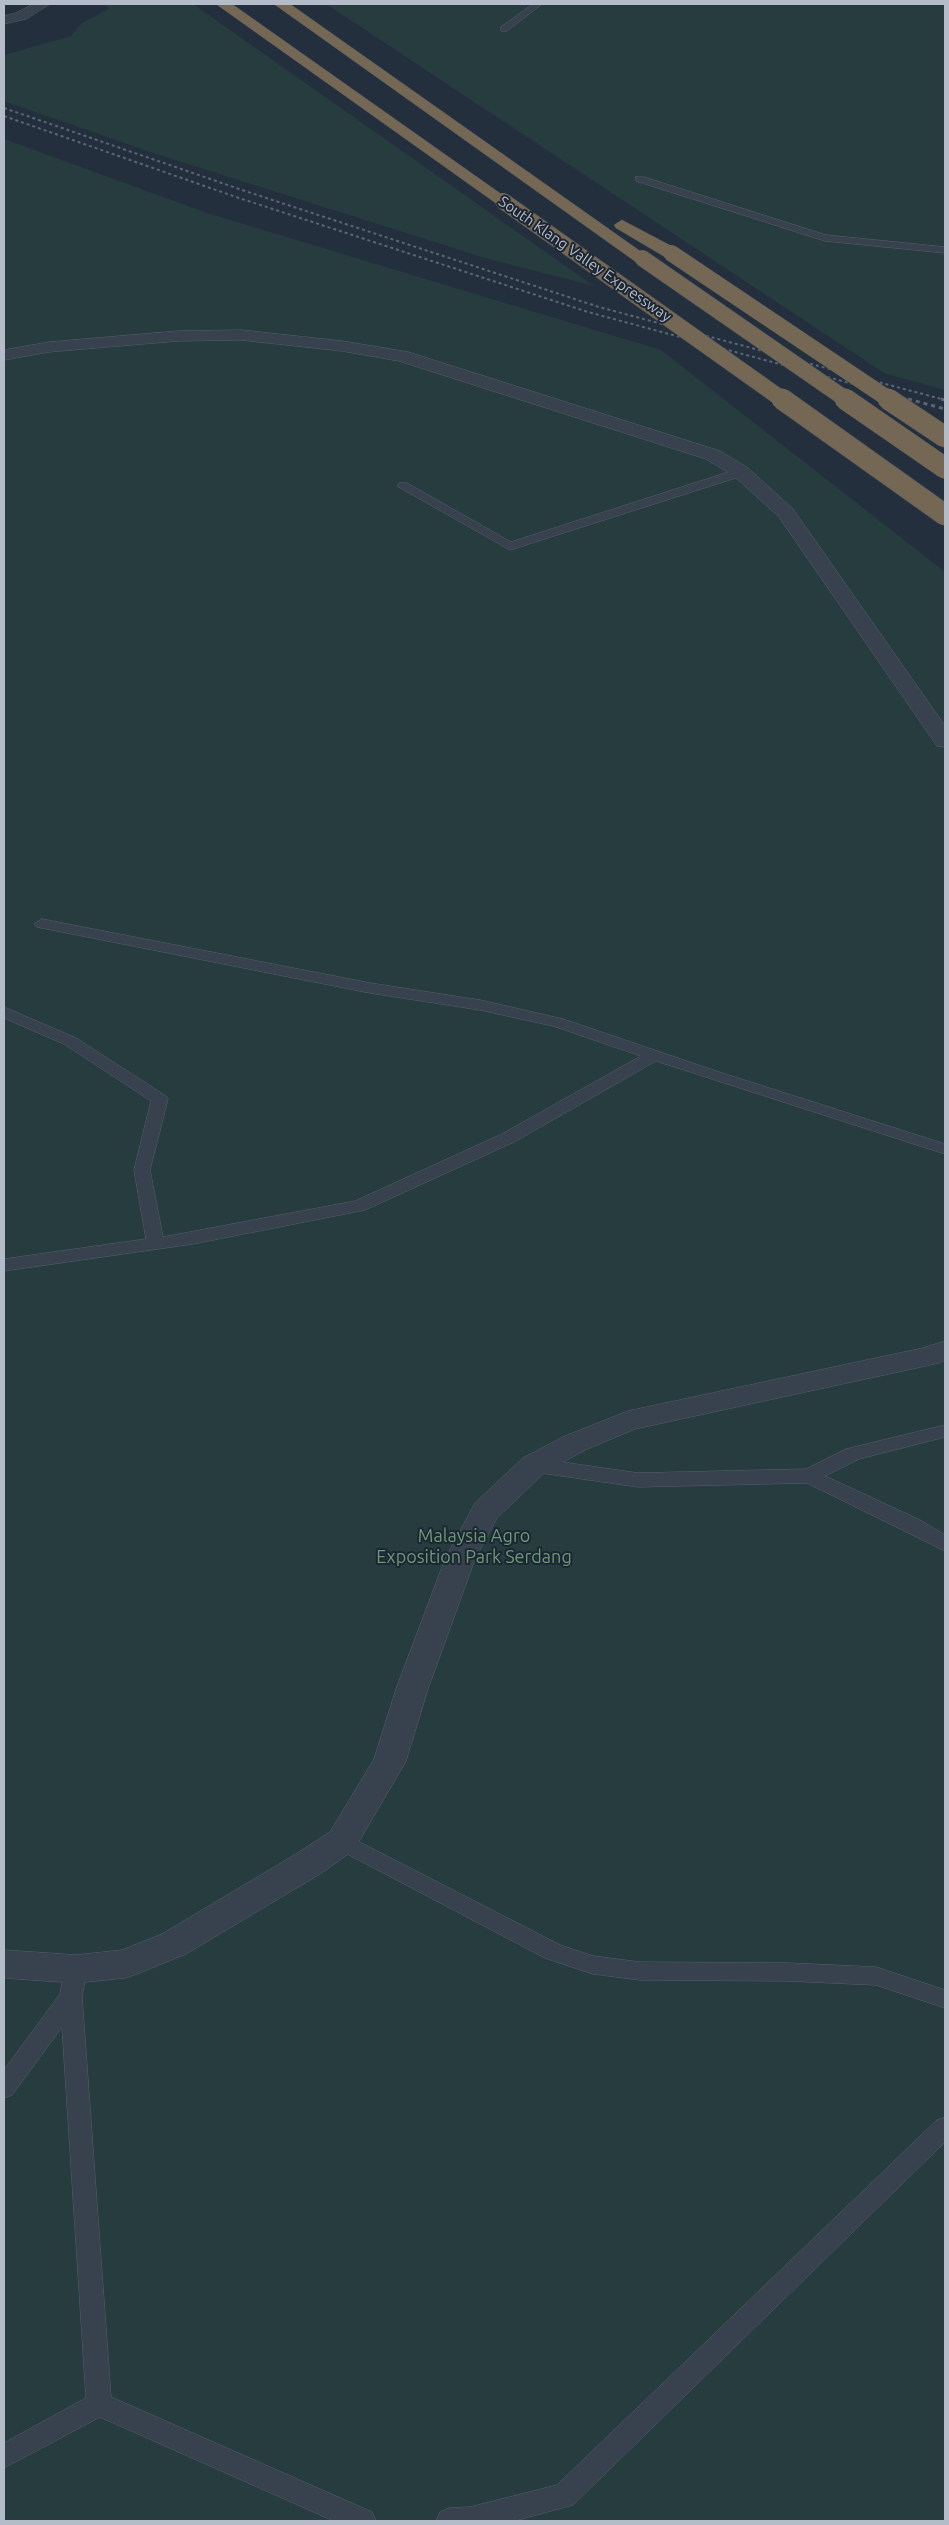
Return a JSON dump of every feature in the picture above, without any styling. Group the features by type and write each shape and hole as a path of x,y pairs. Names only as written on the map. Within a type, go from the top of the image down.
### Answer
{"highway":[{"name":"South Klang Valley Expressway","path":"223,4 945,514"},
{"name":"South Klang Valley Expressway","path":"281,4 945,468"},
{"path":"552,194 632,229 671,253 945,437"}],"street":[{"path":"4,20 21,16 43,4"},
{"path":"4,355 49,347 178,336 241,335 342,346 402,356 713,455 741,472 786,512 945,741"},
{"path":"4,1964 74,1983 174,1944 342,1842 390,1761 412,1689 460,1558 486,1511 534,1465 575,1443 628,1421 929,1356 945,1350"}],"lane":[{"path":"504,28 538,4"},
{"path":"640,179 825,238 945,250"},
{"path":"403,486 510,546 741,472"},
{"path":"42,924 370,988 480,1005 557,1022 945,1149"},
{"path":"4,1012 70,1041 160,1099 142,1170 155,1243"},
{"path":"4,1265 155,1243 359,1206 508,1138 655,1055"},
{"path":"534,1465 638,1480 809,1476 853,1454 945,1431"},
{"path":"809,1476 913,1525 945,1544"},
{"path":"342,1842 553,1952 593,1965 640,1972 788,1972 876,1976 945,1999"},
{"path":"4,2088 74,1983"},
{"path":"74,1983 99,2404"},
{"path":"449,2521 470,2520 564,2496 945,2127"},
{"path":"4,2456 99,2404"},
{"path":"99,2404 363,2521"}],"green space":[{"path":"104,4 193,4 594,286 485,258 150,152 4,101 4,55 71,36 82,23 109,9"},
{"path":"326,4 945,4 945,390 884,373"},
{"name":"Malaysia Agro Exposition Park Serdang","path":"4,139 207,213 661,350 945,572 945,2521 4,2521"}],"railway":[{"path":"4,108 248,192 599,307 945,400 941,399"},
{"path":"4,116 236,197 588,312 912,400"},
{"path":"908,399 945,409"}]}
